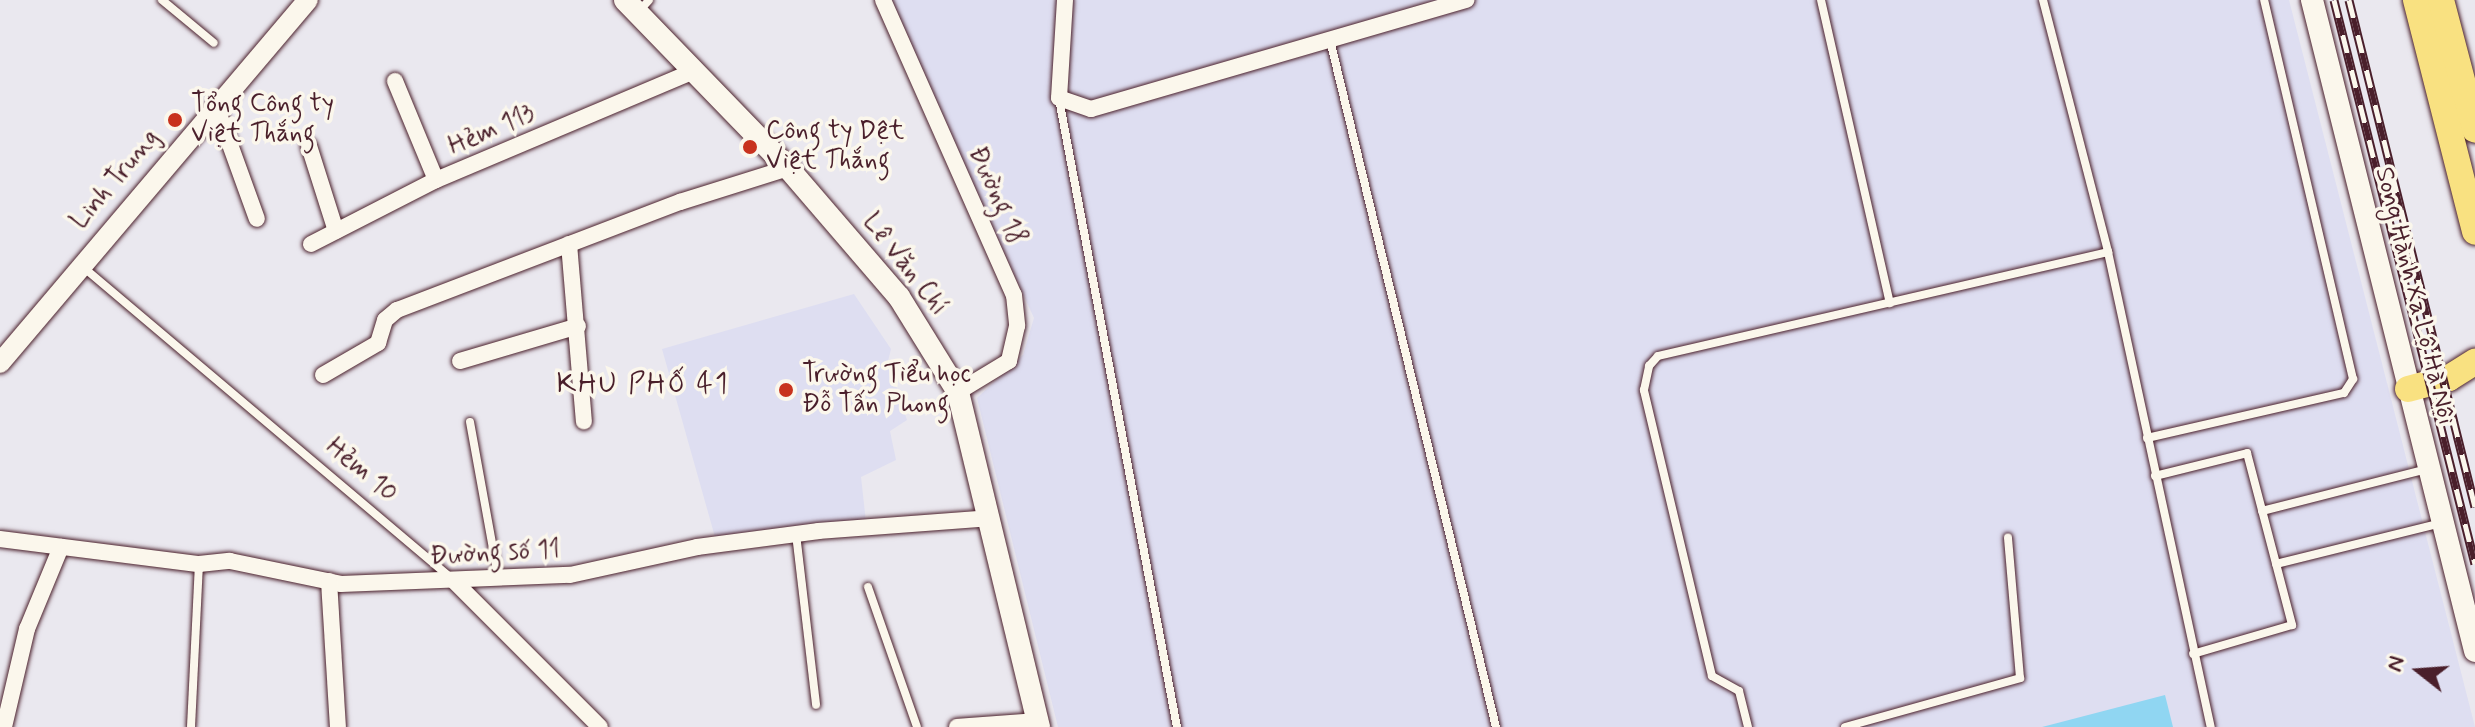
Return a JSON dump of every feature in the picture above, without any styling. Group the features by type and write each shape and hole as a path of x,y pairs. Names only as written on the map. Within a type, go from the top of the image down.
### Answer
{"highway":[{"path":"2416,0 2475,232"},
{"path":"2441,0 2475,130"},
{"path":"2408,389 2449,378 2475,362"}],"main road":[{"name":"Song Hành Xa Lộ Hà Nội","path":"2312,0 2475,651"},
{"name":"Lê Văn Chí","path":"637,4 788,168 899,297 958,392 991,518 1038,724"}],"street":[{"name":"Linh Trung","path":"0,363 215,103 308,0"},
{"name":"Đường 18","path":"883,0 1014,295 1017,326 1009,361 958,392"},
{"path":"1065,0 1059,98 1091,109 1467,0"},
{"name":"Hẻm 113","path":"311,244 436,180 696,70"},
{"path":"395,81 436,180"},
{"path":"215,103 257,219"},
{"path":"309,146 336,231"},
{"path":"323,375 378,343 385,320 397,310 569,244 788,168"},
{"path":"569,244 584,421"},
{"path":"460,361 578,326"},
{"name":"Đường số 11","path":"0,539 199,564 230,561 329,581 454,581 498,576 570,575 796,534 991,518"},
{"path":"4,727 27,629 61,547"},
{"path":"329,581 338,727"},
{"name":"Hẻm 10","path":"454,581 600,727"},
{"path":"577,727 578,707"},
{"path":"957,727 1038,724"}],"lane":[{"path":"162,0 214,43"},
{"path":"1821,0 1890,303"},
{"path":"2043,0 2108,252 2211,727"},
{"path":"2147,438 2350,388 2304,157 2264,0"},
{"path":"1330,40 1496,727"},
{"path":"1059,98 1177,727"},
{"path":"1748,727 1739,691 1712,676 1645,377 1658,356 2108,252"},
{"name":"Hẻm 10","path":"79,264 454,581"},
{"path":"470,422 498,576"},
{"path":"2155,476 2247,453 2292,625 2193,654"},
{"path":"2262,511 2428,469"},
{"path":"2276,564 2442,523"},
{"path":"796,534 816,705"},
{"path":"1845,727 2020,678 2008,538"},
{"path":"191,727 199,564"},
{"path":"868,587 917,727"}],"shaded area":[{"path":"889,0 2289,0 2475,727 1058,727 977,398 1023,355 1034,318"},
{"name":"Trường Tiểu học Đỗ Tấn Phong","path":"854,294 891,349 888,361 907,420 890,431 896,460 861,477 866,522 715,537 662,349"}],"water":[{"path":"2165,695 2173,727 2042,727"}],"railway":[{"path":"2334,0 2475,564"},
{"path":"2349,0 2475,507"}],"place":[{"name":"Tổng Công ty Việt Thắng","path":"175,120"},
{"name":"Công ty Dệt Việt Thắng","path":"750,147"},
{"name":"Trường Tiểu học Đỗ Tấn Phong","path":"786,390"}],"district":[{"name":"KHU PHỐ 41","path":"643,385"}]}
